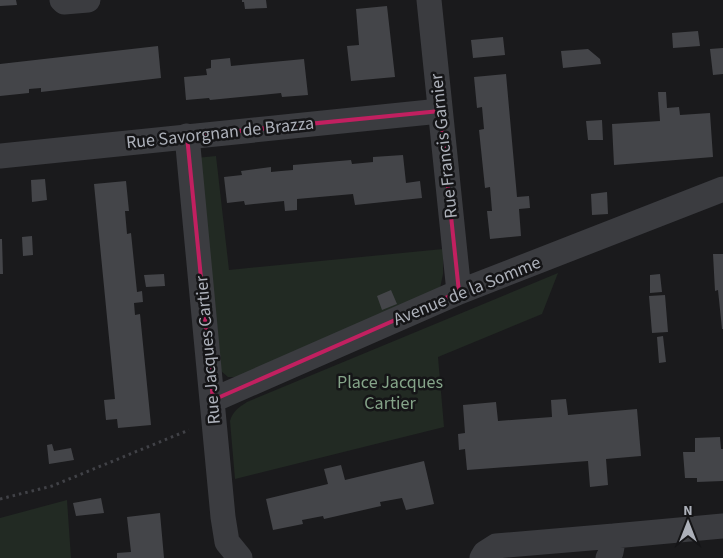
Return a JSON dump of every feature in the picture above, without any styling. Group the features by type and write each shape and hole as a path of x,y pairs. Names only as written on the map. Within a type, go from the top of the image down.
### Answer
{"street":[{"path":"62,0 64,2 88,0"},
{"name":"Rue Francis Garnier","path":"429,0 460,292"},
{"name":"Rue Savorgnan de Brazza","path":"0,156 440,112"},
{"name":"Rue Jacques Cartier","path":"187,136 227,542 240,558"},
{"name":"Avenue de la Somme","path":"214,410 460,292 723,189"},
{"path":"482,558 485,553 496,546 611,547 723,526"}],"path":[{"path":"0,499 52,486 214,410"}],"highlighted area":[{"path":"440,111 459,292 213,400 187,136"}],"green space":[{"path":"216,156 229,270 443,249 443,274 440,288 237,377 228,377 221,371 196,158"},
{"name":"Place Jacques Cartier","path":"558,273 542,314 438,357 444,427 235,479 230,421 236,410 247,402"},
{"path":"67,500 71,558 0,558 0,518"}],"building":[{"path":"0,0 16,0 17,5 0,6"},
{"path":"242,0 266,0 267,8 245,9"},
{"path":"387,6 395,77 351,81 347,46 359,45 356,9"},
{"path":"698,31 700,46 673,48 672,33"},
{"path":"503,37 505,55 473,58 471,40"},
{"path":"158,46 161,78 41,92 41,88 29,89 29,93 0,96 0,64"},
{"path":"723,48 723,74 713,75 710,49"},
{"path":"588,49 600,59 601,64 563,68 561,51"},
{"path":"230,58 231,66 304,59 308,95 282,97 281,93 210,100 209,98 186,100 184,77 207,75 206,69 211,68 211,60"},
{"path":"506,74 517,197 529,196 530,208 519,209 521,236 490,239 487,211 492,211 490,187 485,188 479,130 484,129 482,107 477,108 474,77"},
{"path":"658,92 666,92 667,108 679,107 680,115 710,113 713,157 614,165 612,124 660,121"},
{"path":"602,120 603,140 588,140 586,121"},
{"path":"403,155 406,183 420,181 422,198 355,205 353,194 297,199 297,210 285,211 284,201 245,205 244,201 227,203 224,177 242,175 241,171 271,167 271,172 293,170 293,165 351,160 352,164 373,162 373,157"},
{"path":"45,179 47,200 32,202 31,180"},
{"path":"126,181 129,211 125,211 127,234 131,233 137,292 142,291 143,302 134,303 135,315 140,314 151,425 118,428 117,419 106,420 104,400 115,399 94,184"},
{"path":"607,192 608,214 592,215 591,194"},
{"path":"32,236 33,255 23,256 22,237"},
{"path":"0,239 2,239 3,274 0,274"},
{"path":"713,254 723,254 723,329 718,290 715,291"},
{"path":"164,274 165,286 146,287 144,275"},
{"path":"660,274 662,292 650,293 650,275"},
{"path":"391,290 397,304 382,310 377,296"},
{"path":"665,295 668,332 652,333 649,296"},
{"path":"663,336 666,362 659,363 657,337"},
{"path":"566,399 568,415 637,409 641,456 606,459 608,485 590,487 588,461 467,470 465,449 459,450 458,434 465,433 463,405 496,402 498,421 552,417 551,400"},
{"path":"720,437 721,449 723,449 723,481 697,482 697,478 685,478 683,452 695,452 695,438"},
{"path":"52,444 54,451 71,448 74,460 49,464 47,445"},
{"path":"424,461 434,504 406,510 402,498 380,502 381,506 324,519 323,516 302,520 303,524 273,530 266,499 328,484 324,469 341,465 345,480"},
{"path":"101,498 104,513 76,516 73,503"},
{"path":"160,513 164,558 117,558 117,553 131,552 127,517"}]}
